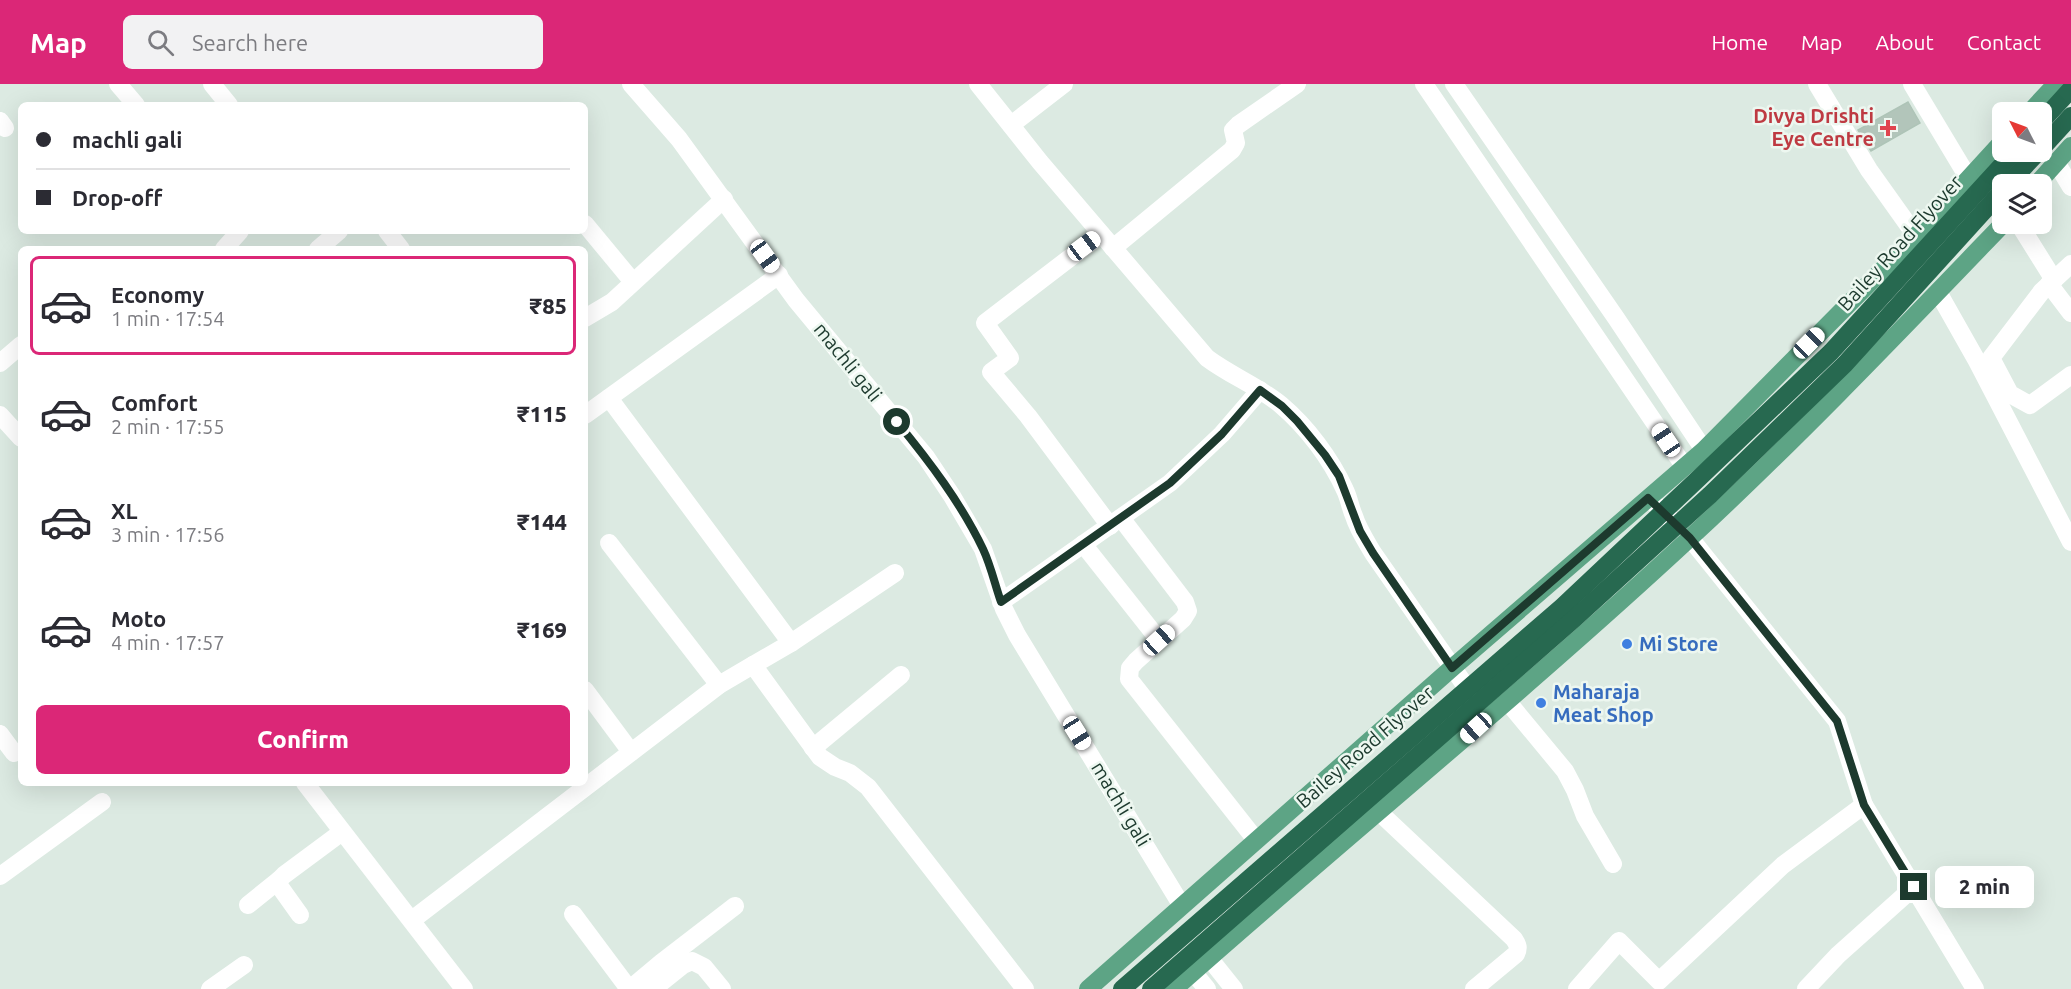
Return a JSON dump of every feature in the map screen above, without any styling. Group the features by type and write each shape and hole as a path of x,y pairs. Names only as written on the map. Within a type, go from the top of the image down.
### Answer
{"highway":[{"path":"2052,110 2071,89"},
{"path":"2052,137 2071,116"},
{"name":"Bailey Road Flyover","path":"1122,989 1562,607 1831,352 2005,162"},
{"path":"2017,174 2029,162"},
{"name":"Bailey Road Flyover","path":"1151,989 1574,619 1710,495 1845,364 1992,202"}],"main road":[{"path":"2039,102 2056,84"},
{"path":"2046,174 2071,146"},
{"path":"1088,989 1452,668 1704,450 1916,236 1992,153"},
{"path":"1174,989 1507,701 1690,538 1848,385 1993,234"},
{"path":"1840,313 1880,352"},
{"path":"1158,928 1193,972"}],"street":[{"path":"118,84 133,102"},
{"path":"212,84 227,102"},
{"name":"machli gali","path":"631,84 679,139 804,309 926,457 983,549 1001,602 1017,635 1182,906"},
{"path":"978,84 1207,358 1282,406 1325,455 1339,476 1360,531 1373,553 1488,717"},
{"path":"1011,125 1064,84"},
{"path":"1256,840 1131,681 1130,668 1183,619 1188,611 1187,606 991,372 1010,358 985,323 1107,241 1232,150 1236,143 1233,130 1297,84"},
{"path":"1424,84 1684,466"},
{"path":"1454,84 1704,450"},
{"path":"1817,84 1869,170 1916,236"},
{"path":"1912,84 1969,179"},
{"path":"2056,162 2071,187"},
{"path":"588,316 612,302 724,199"},
{"path":"588,228 633,282"},
{"path":"228,246 238,234"},
{"path":"322,246 336,234"},
{"path":"389,234 399,246"},
{"path":"2025,234 2071,313"},
{"path":"2071,264 2051,282 1991,358 2010,394 2030,405 2071,375"},
{"path":"588,413 779,275"},
{"path":"1938,291 2071,542"},
{"path":"0,363 18,348"},
{"path":"1001,602 1186,469 1222,434 1260,390"},
{"path":"609,398 791,643"},
{"path":"0,415 18,435"},
{"path":"1648,498 1690,538 1837,721 1864,805 1975,989"},
{"path":"609,543 719,685"},
{"path":"1083,544 1159,640"},
{"path":"588,785 719,685 791,643 895,573"},
{"path":"753,664 813,748 826,762 850,773 868,787 1025,989"},
{"path":"813,748 901,675"},
{"path":"588,694 631,752"},
{"path":"1507,701 1564,771 1575,790 1585,816 1613,864"},
{"path":"0,734 14,753"},
{"path":"307,786 464,989"},
{"path":"412,920 587,786"},
{"path":"0,876 102,802"},
{"path":"1577,989 1619,941 1659,981 1784,865 1864,805"},
{"path":"1379,812 1518,944 1515,954 1474,989"},
{"path":"248,905 342,832"},
{"path":"279,880 280,887 300,915"},
{"path":"1806,989 1839,955 1914,887"},
{"path":"573,914 630,989 735,906"},
{"path":"1210,958 1234,989"},
{"path":"661,987 683,965 692,961 704,967 722,989"},
{"path":"210,989 244,965"},
{"path":"1193,972 1207,989"}],"building":[{"path":"1908,102 1920,123 1871,151 1858,130"}],"place":[{"name":"Divya Drishti Eye Centre","path":"1888,128"},
{"name":"Mi Store","path":"1627,644"},
{"name":"Maharaja Meat Shop","path":"1541,703"}],"route":[{"path":"897,422 926,457 983,549 1001,602 1170,483 1222,434 1260,390 1282,406 1325,455 1339,476 1347,493 1353,516 1373,553 1452,668 1648,498 1690,538 1837,721 1864,805 1914,887"}]}
